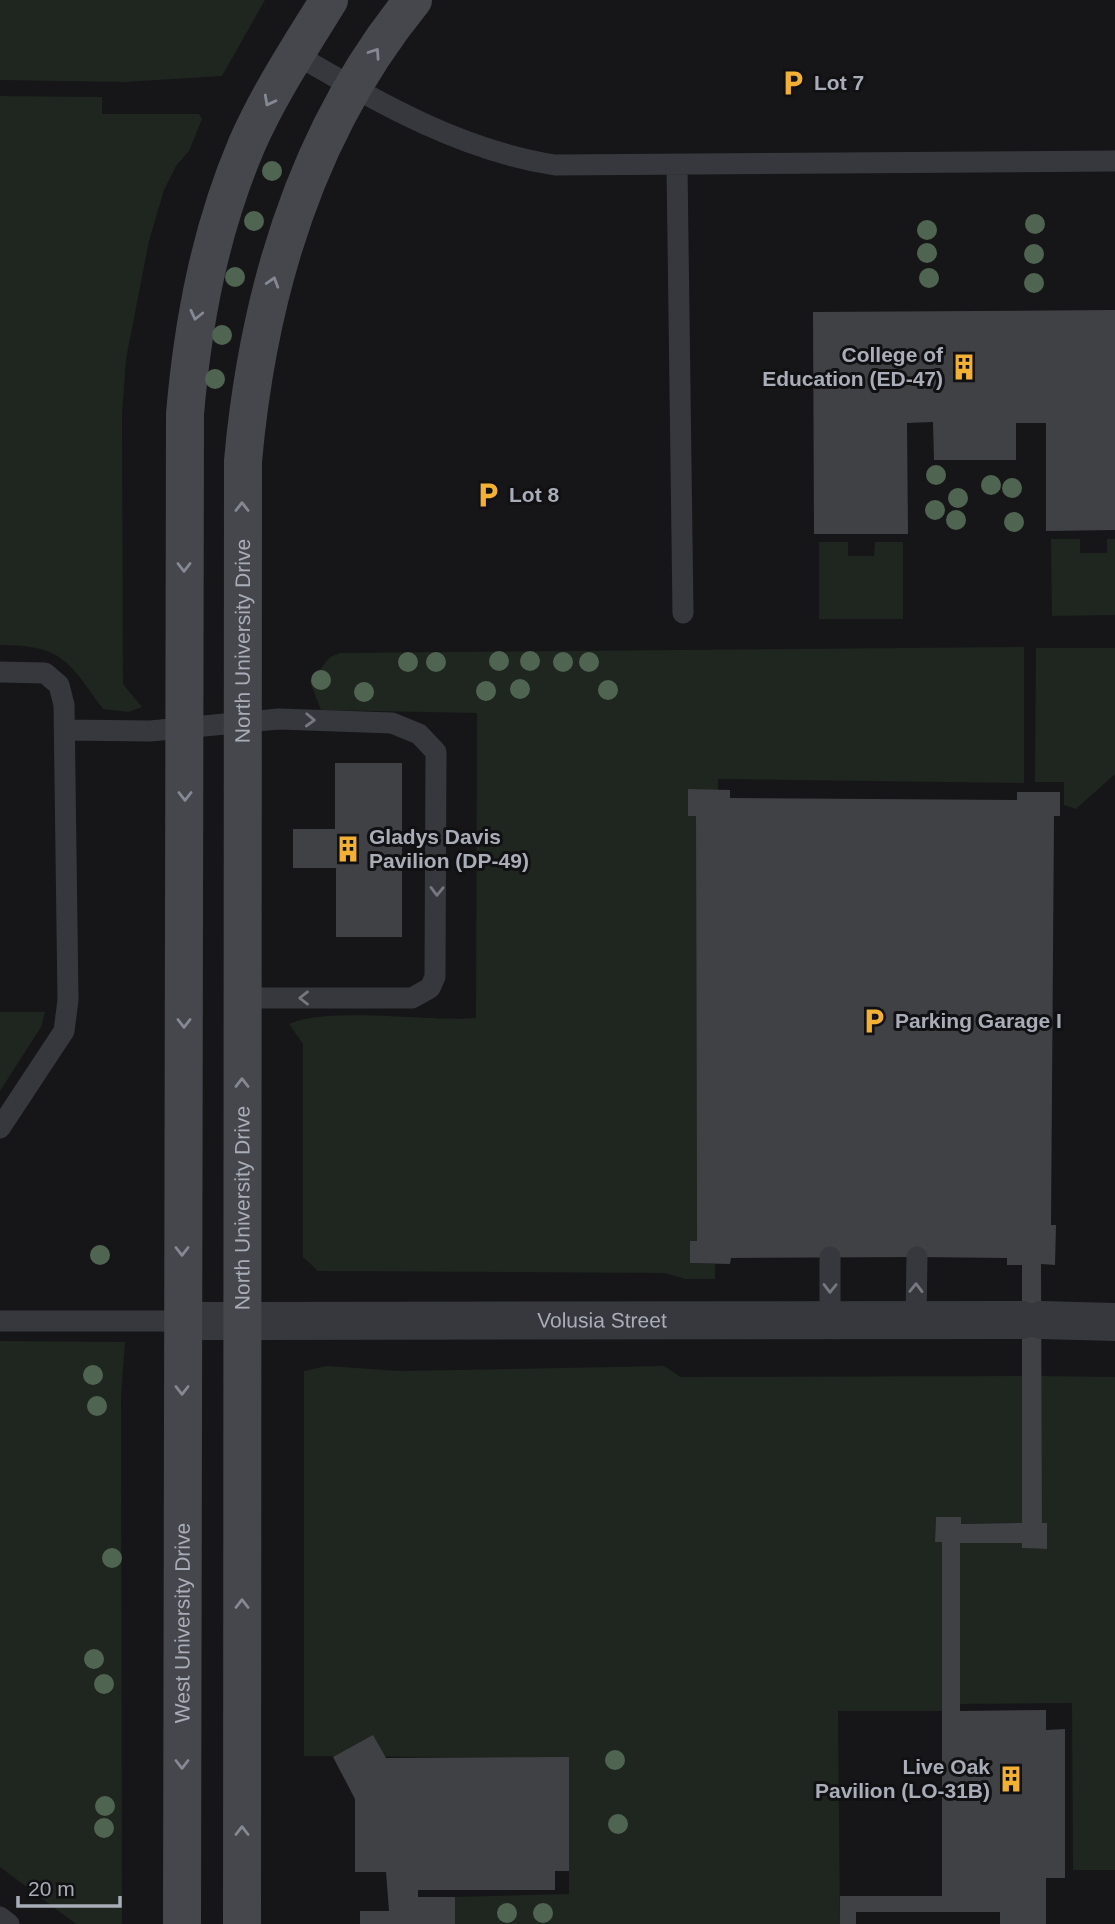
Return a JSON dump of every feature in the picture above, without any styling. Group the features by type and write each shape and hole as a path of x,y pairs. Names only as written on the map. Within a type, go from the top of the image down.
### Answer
{"street":[{"path":"182,1321 185,414 192,331 227,197 266,104 329,0"},
{"name":"North University Drive","path":"242,1322 243,461 257,341 297,204 352,87 413,0"},
{"name":"Volusia Street","path":"182,1321 916,1319 1115,1322"},
{"name":"West University Drive","path":"182,1321 182,1924"},
{"path":"242,1322 242,1924"}],"lane":[{"path":"295,54 405,117 516,159 555,165 1115,161"},
{"path":"677,166 683,613"},
{"path":"0,672 45,673 59,685 64,705 67,1021 56,1045 0,1128"},
{"path":"65,730 132,732 279,719 392,723 406,727 429,742 436,752 435,977 430,988 412,998 243,998"},
{"path":"830,1257 830,1319"},
{"path":"916,1319 917,1257"},
{"path":"0,1321 182,1321"},
{"path":"0,1917 9,1924"}],"shaded area":[{"path":"0,0 265,0 222,76 124,82 0,80"},
{"path":"0,96 102,97 102,114 199,114 202,119 189,151 176,166 164,190 149,241 126,359 122,414 123,684 142,707 128,712 103,709 72,668 51,653 38,648 0,645"},
{"path":"1051,539 1080,539 1080,553 1107,553 1107,539 1115,539 1115,615 1052,616"},
{"path":"819,542 848,542 848,556 874,556 875,542 903,542 903,619 819,619"},
{"path":"1024,647 1024,783 718,779 718,790 688,790 688,816 696,816 697,1241 690,1241 690,1263 715,1264 715,1279 685,1279 665,1273 318,1271 303,1257 303,1044 289,1024 328,1016 353,1015 476,1018 477,713 321,710 310,682 330,657 340,653"},
{"path":"1036,648 1115,648 1115,774 1076,809 1064,805 1064,782 1035,782"},
{"path":"0,1012 45,1012 41,1027 0,1091"},
{"path":"0,1341 125,1342 121,1396 122,1924 76,1924 0,1867"},
{"path":"327,1366 400,1371 664,1366 681,1377 1022,1376 1022,1523 961,1524 936,1518 935,1541 942,1542 942,1711 838,1711 840,1924 455,1924 455,1897 569,1894 569,1758 304,1756 304,1371"},
{"path":"1041,1376 1115,1377 1115,1870 1073,1870 1072,1703 960,1704 960,1543 1022,1543 1022,1548 1047,1549 1047,1523 1042,1523"}],"building":[{"name":"College of Education (ED-47)","path":"1115,310 1115,530 1046,531 1046,423 1016,423 1016,460 934,460 933,422 907,423 908,534 814,534 813,312"},
{"name":"Gladys Davis Pavilion (DP-49)","path":"335,763 402,763 402,937 336,937 336,868 293,868 293,829 335,829"},
{"name":"Parking Garage I","path":"688,789 730,790 730,798 1017,800 1017,792 1060,792 1060,816 1054,816 1051,1225 1056,1225 1055,1265 1041,1264 1042,1523 1047,1523 1047,1549 1022,1548 1022,1543 960,1543 960,1711 1046,1710 1046,1730 1065,1729 1065,1878 1046,1878 1046,1924 1000,1924 1000,1912 856,1912 856,1924 840,1924 840,1896 942,1896 942,1542 935,1542 936,1517 961,1517 961,1524 1022,1523 1022,1265 1007,1265 1007,1258 917,1257 731,1258 730,1264 690,1263 690,1241 697,1241 696,816 688,816"},
{"path":"373,1735 386,1758 569,1757 569,1871 555,1871 555,1890 418,1890 418,1897 455,1897 455,1924 360,1924 360,1911 389,1911 386,1872 355,1872 355,1799 333,1757"}],"place":[{"name":"Lot 7","path":"793,83"},
{"name":"College of Education (ED-47)","path":"964,367"},
{"name":"Lot 8","path":"488,495"},
{"name":"Gladys Davis Pavilion (DP-49)","path":"348,849"},
{"name":"Parking Garage I","path":"874,1021"},
{"name":"Live Oak Pavilion (LO-31B)","path":"1011,1779"}]}
